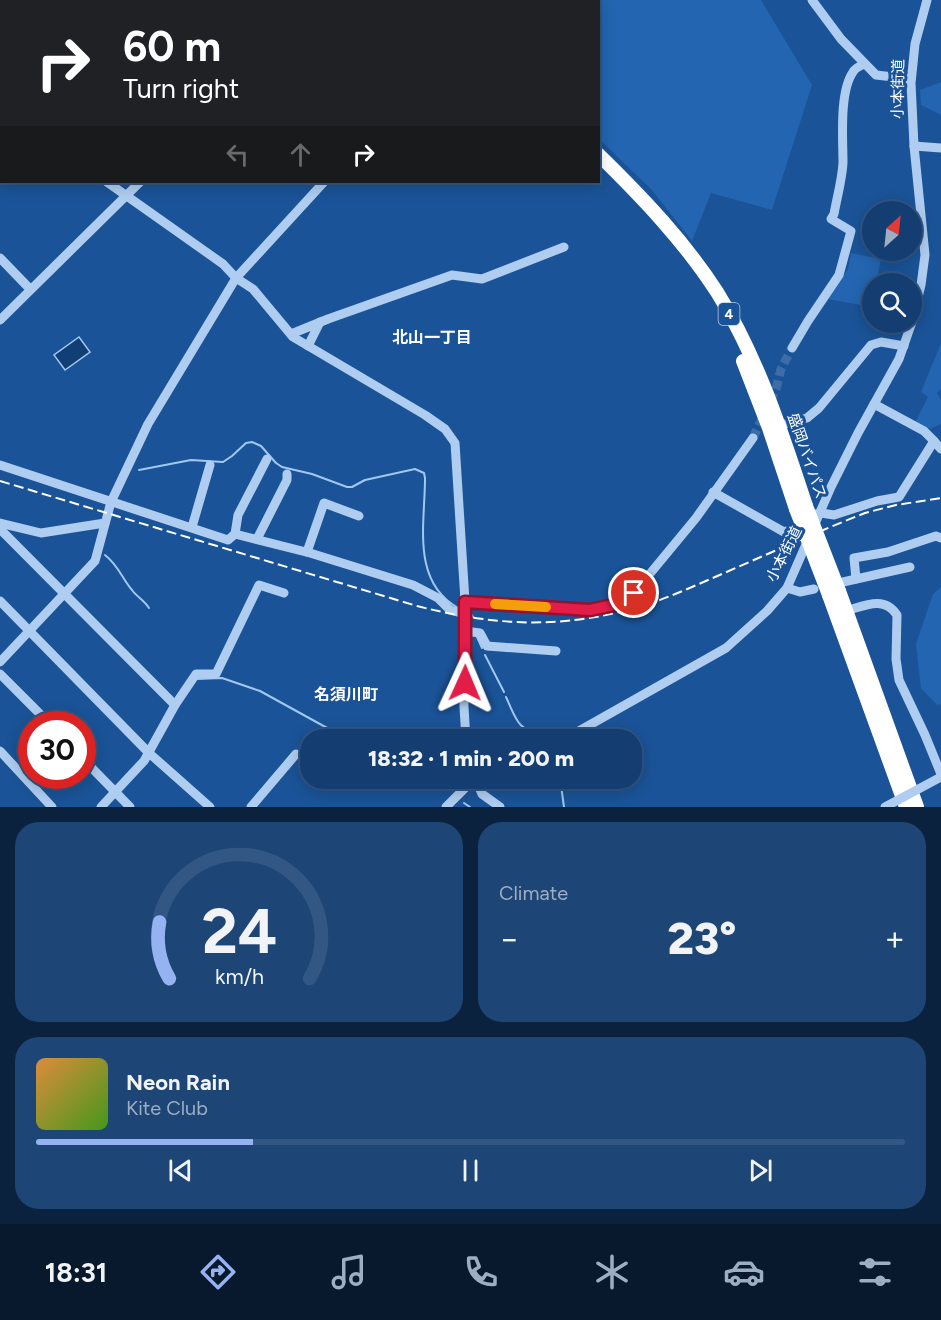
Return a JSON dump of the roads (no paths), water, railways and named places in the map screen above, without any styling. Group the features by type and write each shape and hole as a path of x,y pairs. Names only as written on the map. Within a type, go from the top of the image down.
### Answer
{"highway":[{"name":"盛岡バイパス","path":"600,156 689,252 712,286 751,358 801,507 846,611 917,807"},
{"name":"盛岡バイパス","path":"600,168 648,216 696,277 734,341 774,427"},
{"name":"盛岡バイパス","path":"837,590 906,807"}],"street":[{"path":"812,0 841,39 876,75 911,79"},
{"name":"小本街道","path":"922,278 925,255 914,146 911,79 915,44 927,0"},
{"path":"792,348 839,275 846,253 851,231 831,219 834,214 842,171 841,129 849,82 854,70 864,64"},
{"path":"914,146 941,148"},
{"path":"109,183 223,264 253,289 291,334 425,415 445,429 454,442 465,602 466,729"},
{"path":"0,320 139,183"},
{"path":"0,662 95,561 111,502 148,424 237,278 323,183"},
{"path":"291,334 452,275 482,279 564,247"},
{"path":"0,258 30,289"},
{"path":"308,346 320,322"},
{"name":"小本街道","path":"582,729 726,648 787,588 831,487 899,358 908,333"},
{"path":"774,427 807,418 819,408 871,345 881,342 904,346"},
{"path":"713,492 784,532 798,527 812,515 821,513 834,515 877,501 900,497 938,445 924,431 874,404"},
{"path":"465,602 590,610 618,604 634,593 696,518 753,438"},
{"path":"0,465 228,540 235,534 238,515 267,459"},
{"path":"192,527 210,465"},
{"path":"257,539 287,480 287,474"},
{"path":"307,552 324,503 359,516"},
{"path":"0,523 40,533 105,523"},
{"path":"0,529 175,705"},
{"path":"235,534 307,552 427,591 450,610 465,614"},
{"path":"856,579 854,558 888,552 936,536 941,538"},
{"path":"837,590 856,579 910,567"},
{"path":"101,807 144,761 175,705 196,674 216,674 259,585 284,593"},
{"path":"787,588 800,592 814,589"},
{"path":"0,601 149,753 210,807"},
{"path":"846,611 878,603 889,605 897,615 896,659 899,680 926,735 941,775 885,807"},
{"path":"465,631 480,633 487,646 556,651"},
{"path":"0,674 37,711"},
{"path":"0,752 52,807"},
{"path":"251,807 296,754"},
{"path":"96,772 130,807"},
{"path":"446,807 465,789"},
{"path":"480,789 483,794 500,807"}],"waterway":[{"path":"139,470 191,460 223,462 246,443 252,442 261,446 282,467 312,474 347,487 352,487 365,480 415,469 424,473 425,478 423,532 427,567 433,583 443,597 458,608"},
{"path":"105,555 149,608"},
{"path":"470,612 473,617"},
{"path":"477,637 482,648"},
{"path":"485,655 504,692"},
{"path":"197,679 222,678 260,691 329,729"},
{"path":"506,697 519,723 526,729"},
{"path":"562,789 564,807"},
{"path":"464,803 470,807"}],"tunnel":[{"path":"753,438 792,348"}],"railway":[{"path":"0,481 417,606 469,617 518,622 568,621 633,609 685,590 865,513 896,505 941,498"}],"district":[{"name":"北山一丁目","path":"432,337"},
{"name":"名須川町","path":"346,694"}]}
